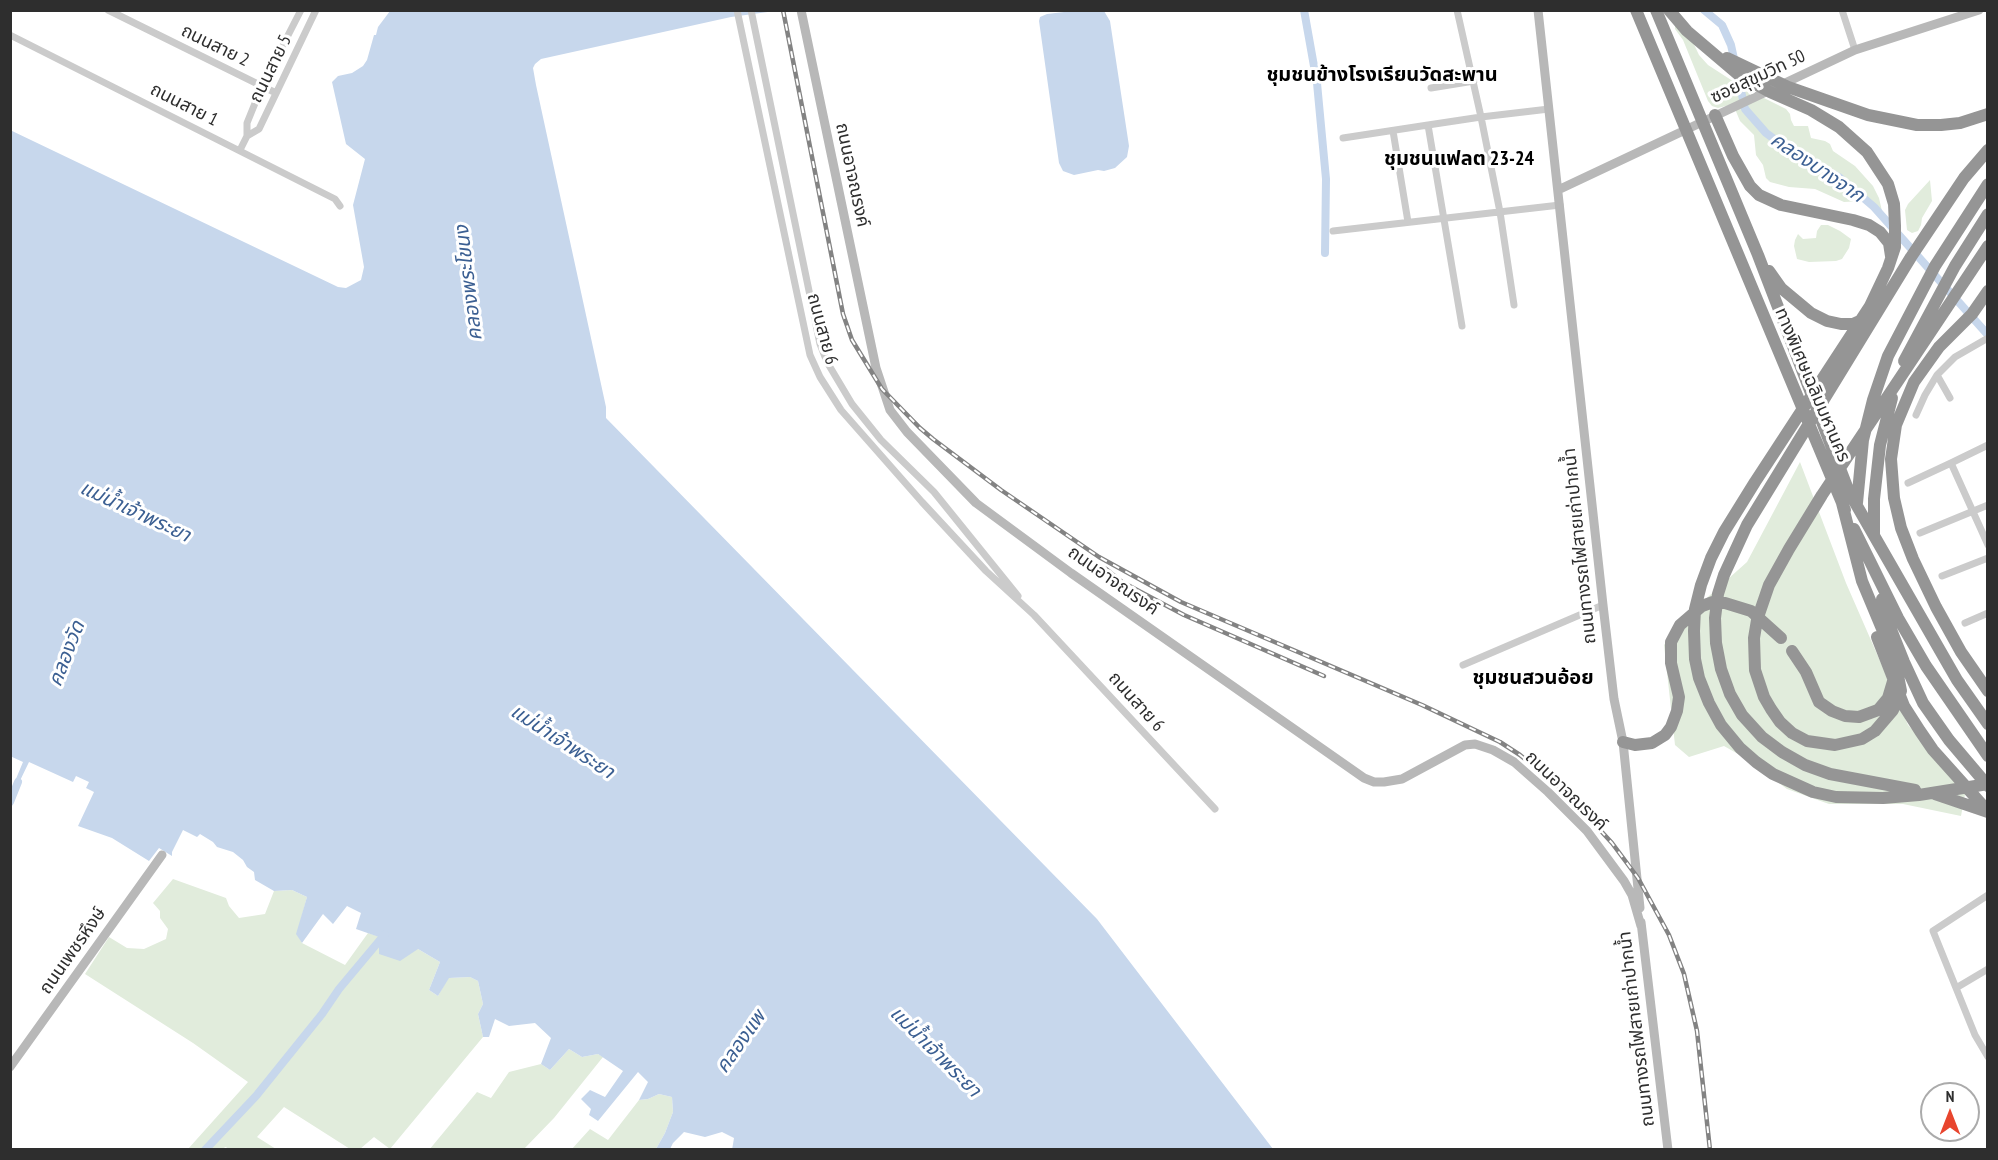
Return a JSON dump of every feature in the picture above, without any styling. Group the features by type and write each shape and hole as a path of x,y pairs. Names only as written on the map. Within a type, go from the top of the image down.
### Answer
{"highway":[{"name":"ทางพิเศษเฉลิมมหานคร","path":"1636,10 1842,503 1898,618 1926,666 1988,756"},
{"name":"ทางพิเศษเฉลิมมหานคร","path":"1656,10 1758,255 1849,492 1957,680 1988,724"},
{"path":"1669,10 1687,31 1740,76 1811,110 1839,127 1867,152 1888,184 1894,204 1894,247 1888,268 1870,306 1755,482 1711,558 1695,609 1694,631 1695,659 1699,678 1709,703 1721,725 1740,748 1756,762 1773,774 1813,792 1836,797 1883,798 1988,785"},
{"path":"1705,46 1780,84 1868,115 1917,125 1941,125 1960,123 1988,114"},
{"path":"1715,115 1744,176 1759,195 1780,205 1852,219 1869,225 1880,232 1889,243 1892,260 1889,280 1876,310 1865,319 1853,324 1841,324 1827,321 1811,313 1797,302 1781,288 1758,255"},
{"path":"1987,811 1938,794 1830,774 1805,765 1782,752 1762,736 1742,715 1730,694 1721,669 1714,618 1724,575 1747,525 1905,267 1964,178 1988,150"},
{"path":"1987,811 1933,750 1904,706 1867,612 1858,577 1856,537 1858,482 1863,440 1873,400 1888,356 1935,266 1988,184"},
{"path":"1988,214 1939,295 1899,372 1880,445 1874,500 1874,560 1888,622 1923,703 1949,740 1988,785"},
{"path":"1842,503 1862,581 1895,660 1901,691 1899,699 1875,731 1862,739 1835,745 1807,741 1792,733 1780,722 1764,697 1755,670 1754,638 1757,620 1777,567 1822,495 1988,246"},
{"path":"1988,291 1972,314 1939,347 1921,371 1906,397 1896,425 1892,459 1894,498 1901,528 1913,559 1961,652 1988,692"},
{"path":"1623,742 1635,745 1652,743 1665,735 1671,727 1677,711 1678,697 1671,663 1671,642 1680,625 1702,606 1713,602 1745,608 1765,622 1781,638"},
{"path":"1792,651 1806,672 1819,702 1845,716 1858,717 1868,714 1878,710 1884,704 1894,679 1895,660"}],"street":[{"name":"ถนนสาย 2","path":"108,10 276,93"},
{"name":"ถนนสาย 5","path":"240,150 247,136 246,123 262,86 301,10"},
{"name":"ถนนสาย 5","path":"247,136 259,129 316,10"},
{"name":"ถนนสาย 6","path":"737,10 814,368 841,410 922,502 986,571 1034,615"},
{"name":"ถนนสาย 6","path":"751,10 820,344 837,382 881,440 934,492 1034,615 1215,809"},
{"name":"ถนนอาจณรงค์","path":"801,10 872,350 887,403 906,432 976,503 1071,573 1364,778 1374,782 1402,779 1465,745 1475,744 1493,750 1514,762 1548,792 1592,838 1632,895 1641,927"},
{"path":"1457,10 1474,81 1500,212 1514,305"},
{"name":"ถนนทางรถไฟสายเก่าปากน้ำ","path":"1538,10 1603,605 1614,699 1623,742 1641,927 1668,1149"},
{"path":"1842,10 1855,50"},
{"name":"ซอยสุขุมวิท 50","path":"1558,190 1855,50 1979,10"},
{"name":"ถนนสาย 1","path":"10,35 335,199 340,207"},
{"path":"1431,88 1474,81"},
{"path":"1343,138 1549,109"},
{"path":"1428,125 1462,326"},
{"path":"1393,130 1408,222"},
{"path":"1333,231 1560,205"},
{"path":"1916,415 1924,395 1937,375 1955,357 1988,338"},
{"path":"1937,375 1950,398"},
{"path":"1908,483 1988,445"},
{"path":"1951,463 1988,545"},
{"path":"1920,533 1988,505"},
{"path":"1942,576 1988,558"},
{"path":"1463,665 1603,605"},
{"path":"1965,622 1988,613"},
{"name":"ถนนเพชรหึงษ์","path":"10,1068 162,855"},
{"path":"1988,895 1933,931 1988,1057"},
{"path":"1956,988 1988,969"},
{"path":"1980,1043 1988,1039"}],"green space":[{"path":"1675,23 1690,36 1699,55 1708,65 1742,87 1786,109 1794,126 1808,126 1811,138 1830,144 1833,151 1855,166 1873,186 1882,211 1862,201 1844,202 1815,189 1789,187 1770,182 1756,155 1754,135 1740,121 1735,109 1730,105 1718,108 1712,106 1708,101 1683,40 1675,29"},
{"path":"1930,180 1932,201 1922,218 1918,231 1912,233 1907,230 1905,210"},
{"path":"1821,225 1828,225 1851,239 1849,248 1842,259 1809,262 1797,259 1794,246 1798,234 1803,239 1816,238"},
{"path":"1800,462 1846,583 1908,725 1966,789 1961,816 1903,804 1829,804 1787,789 1745,758 1724,746 1689,757 1675,745 1664,645 1681,621 1747,562"},
{"path":"173,879 226,898 229,906 239,918 265,914 274,891 292,890 307,897 297,934 302,943 345,965 368,933 418,949 440,962 429,990 438,996 448,978 470,977 478,981 483,1004 478,1014 483,1037 390,1149 374,1137 360,1149 350,1149 284,1107 257,1137 276,1149 229,1150 226,1147 188,1149 248,1082 193,1043 85,974 109,937 127,948 144,949 166,939 168,929 160,918 160,911 153,903"},
{"path":"569,1049 582,1057 598,1054 603,1057 554,1118 524,1149 429,1150 477,1092 491,1098 509,1072 541,1064 550,1070"},
{"path":"659,1094 672,1097 673,1112 656,1149 571,1150 590,1129 608,1140 639,1100"}],"water":[{"path":"1081,10 1104,11 1110,21 1129,146 1127,157 1115,168 1074,175 1063,171 1059,163 1039,21 1040,17 1047,14"},
{"path":"390,11 775,11 731,17 541,59 533,68 606,407 606,418 1097,919 1273,1149 732,1150 734,1138 722,1132 705,1137 684,1132 670,1149 656,1149 673,1112 672,1097 659,1094 639,1100 648,1082 638,1072 598,1121 589,1115 591,1109 581,1099 590,1090 605,1097 623,1071 598,1054 582,1057 569,1049 550,1070 541,1064 551,1038 535,1023 509,1026 495,1019 489,1037 483,1037 478,1014 483,1004 478,981 470,977 449,978 438,996 429,990 440,962 418,949 400,961 379,954 379,937 356,929 361,913 347,906 333,924 323,914 302,943 296,934 307,897 292,890 274,891 255,880 254,872 243,860 233,852 217,847 200,834 197,837 183,830 172,856 159,848 149,861 112,838 78,826 94,792 86,788 89,782 76,776 73,782 29,762 15,791 13,786 23,762 10,756 10,130 338,287 346,288 361,280 364,267 353,205 365,159 346,144 332,82 338,76 352,73 363,66 374,35"}],"waterway":[{"path":"1304,10 1317,83 1326,179 1325,253"},
{"name":"คลองบางจาก","path":"1704,10 1722,25 1731,45 1745,109 1766,133 1802,159 1839,177 1874,207 1988,335"},
{"name":"คลองวัด","path":"10,802 18,782"},
{"path":"205,1150 256,1096 385,934"}],"railway":[{"path":"783,10 843,314 852,340 882,389 933,439 1001,490 1099,557 1181,602 1422,705 1500,742 1520,755 1566,793 1612,843 1638,878 1669,935 1684,974 1697,1031 1710,1150"},
{"path":"1106,569 1122,582 1184,615 1324,676"}],"district":[{"name":"ชุมชนข้างโรงเรียนวัดสะพาน","path":"1382,75"},
{"name":"ชุมชนแฟลต 23-24","path":"1459,159"},
{"name":"ชุมชนสวนอ้อย","path":"1533,678"}],"water label":[{"name":"คลองพระโขนง","path":"469,283"},
{"name":"แม่น้ำเจ้าพระยา","path":"135,512"},
{"name":"แม่น้ำเจ้าพระยา","path":"562,742"},
{"name":"คลองแพ","path":"741,1042"},
{"name":"แม่น้ำเจ้าพระยา","path":"935,1052"}]}
